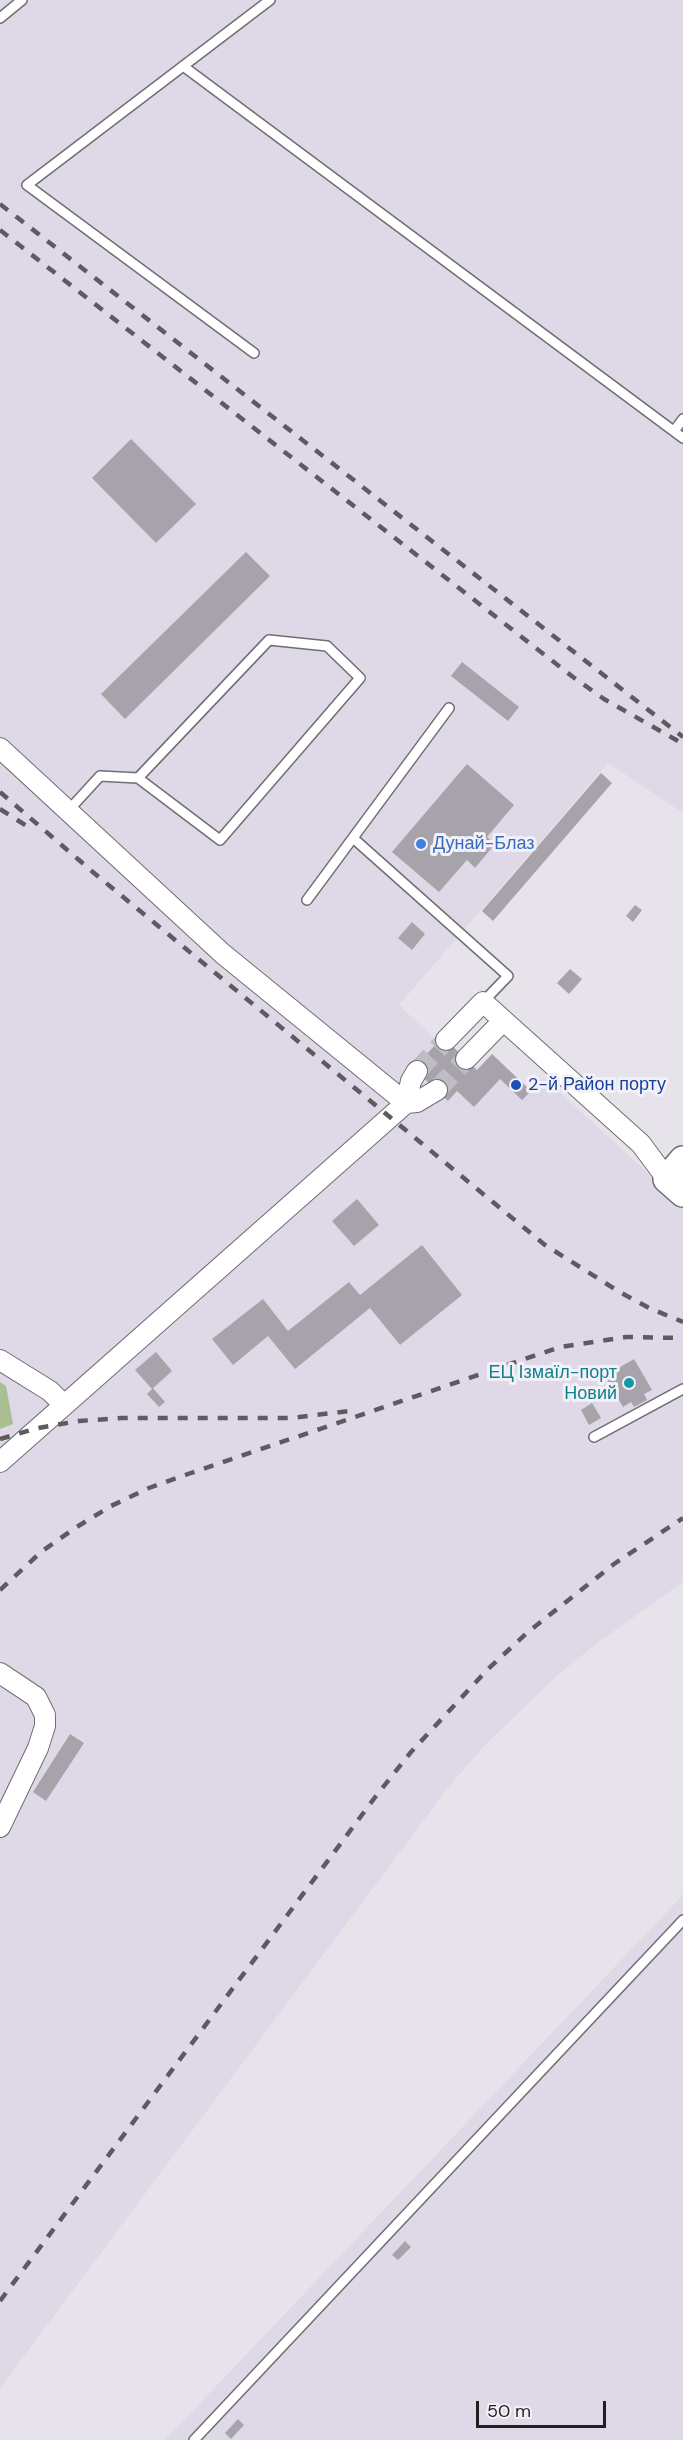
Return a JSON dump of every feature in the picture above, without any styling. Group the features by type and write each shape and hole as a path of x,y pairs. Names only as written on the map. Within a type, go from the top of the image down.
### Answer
{"street":[{"path":"0,748 222,954 406,1103 417,1102 437,1090"},
{"path":"446,1040 483,1002 678,1177"},
{"path":"466,1059 503,1021"},
{"path":"0,1462 406,1103 411,1081 417,1071"},
{"path":"0,1360 50,1391 64,1405"},
{"path":"0,1673 36,1697 45,1715 45,1726 38,1748 0,1827"}],"lane":[{"path":"0,18 22,0"},
{"path":"254,353 27,185 270,0"},
{"path":"183,66 683,438"},
{"path":"674,431 683,419"},
{"path":"68,811 100,776 138,778 220,840 360,678 327,646 269,640 138,778"},
{"path":"307,900 449,708"},
{"path":"353,838 508,976 483,1002"},
{"path":"594,1437 683,1389"},
{"path":"194,2440 683,1920"}],"shaded area":[{"path":"0,0 683,0 683,813 608,763 399,1005 438,1042 443,1037 477,1069 492,1054 531,1091 544,1078 683,1205 683,1582 600,1641 560,1673 485,1745 450,1785 0,2388"},
{"path":"683,1895 683,2440 165,2440"}],"green space":[{"path":"0,1382 6,1386 13,1424 0,1429"}],"building":[{"path":"131,439 196,504 156,543 92,478"},
{"path":"246,552 270,576 125,719 101,694"},
{"path":"462,662 519,707 508,721 451,676"},
{"path":"467,764 514,805 487,837 495,844 475,868 467,860 439,892 392,852"},
{"path":"601,773 612,783 493,921 482,911"},
{"path":"635,905 642,910 633,922 626,916"},
{"path":"412,922 425,934 412,950 398,938"},
{"path":"570,969 582,979 569,994 557,983"},
{"path":"443,1037 477,1070 492,1054 531,1091 522,1100 500,1079 474,1107 457,1091 448,1101 413,1068"},
{"path":"357,1199 379,1225 354,1246 332,1221"},
{"path":"422,1245 462,1295 400,1345 370,1308 295,1369 268,1336 233,1365 212,1339 263,1299 288,1331 349,1282 360,1295"},
{"path":"156,1352 172,1371 152,1389 135,1370"},
{"name":"ЕЦ Ізмаїл-порт Новий","path":"634,1359 652,1390 644,1394 647,1400 634,1407 631,1402 623,1407 605,1376"},
{"path":"153,1388 165,1402 159,1407 147,1394"},
{"path":"592,1403 601,1418 589,1425 581,1410"},
{"path":"70,1734 84,1743 46,1801 33,1792"},
{"path":"405,2241 411,2247 398,2260 392,2255"},
{"path":"238,2419 244,2425 231,2439 225,2433"}],"tunnel":[{"path":"417,1071 446,1040"},
{"path":"437,1090 466,1059"}],"railway":[{"path":"0,204 683,737"},
{"path":"0,230 573,677 604,699 678,741"},
{"path":"0,792 94,873 545,1245 618,1291 649,1308 683,1322"},
{"path":"0,809 33,830"},
{"path":"0,1590 41,1552 75,1528 111,1506 149,1488 560,1347 626,1337 683,1338"},
{"path":"0,1439 38,1428 79,1421 121,1418 291,1418 349,1411"},
{"path":"0,2301 411,1752 488,1669 528,1632 614,1564 683,1518"}],"place":[{"name":"Дунай-Блаз","path":"421,844"},
{"name":"2-й Район порту","path":"516,1085"},
{"name":"ЕЦ Ізмаїл-порт Новий","path":"629,1383"}]}
